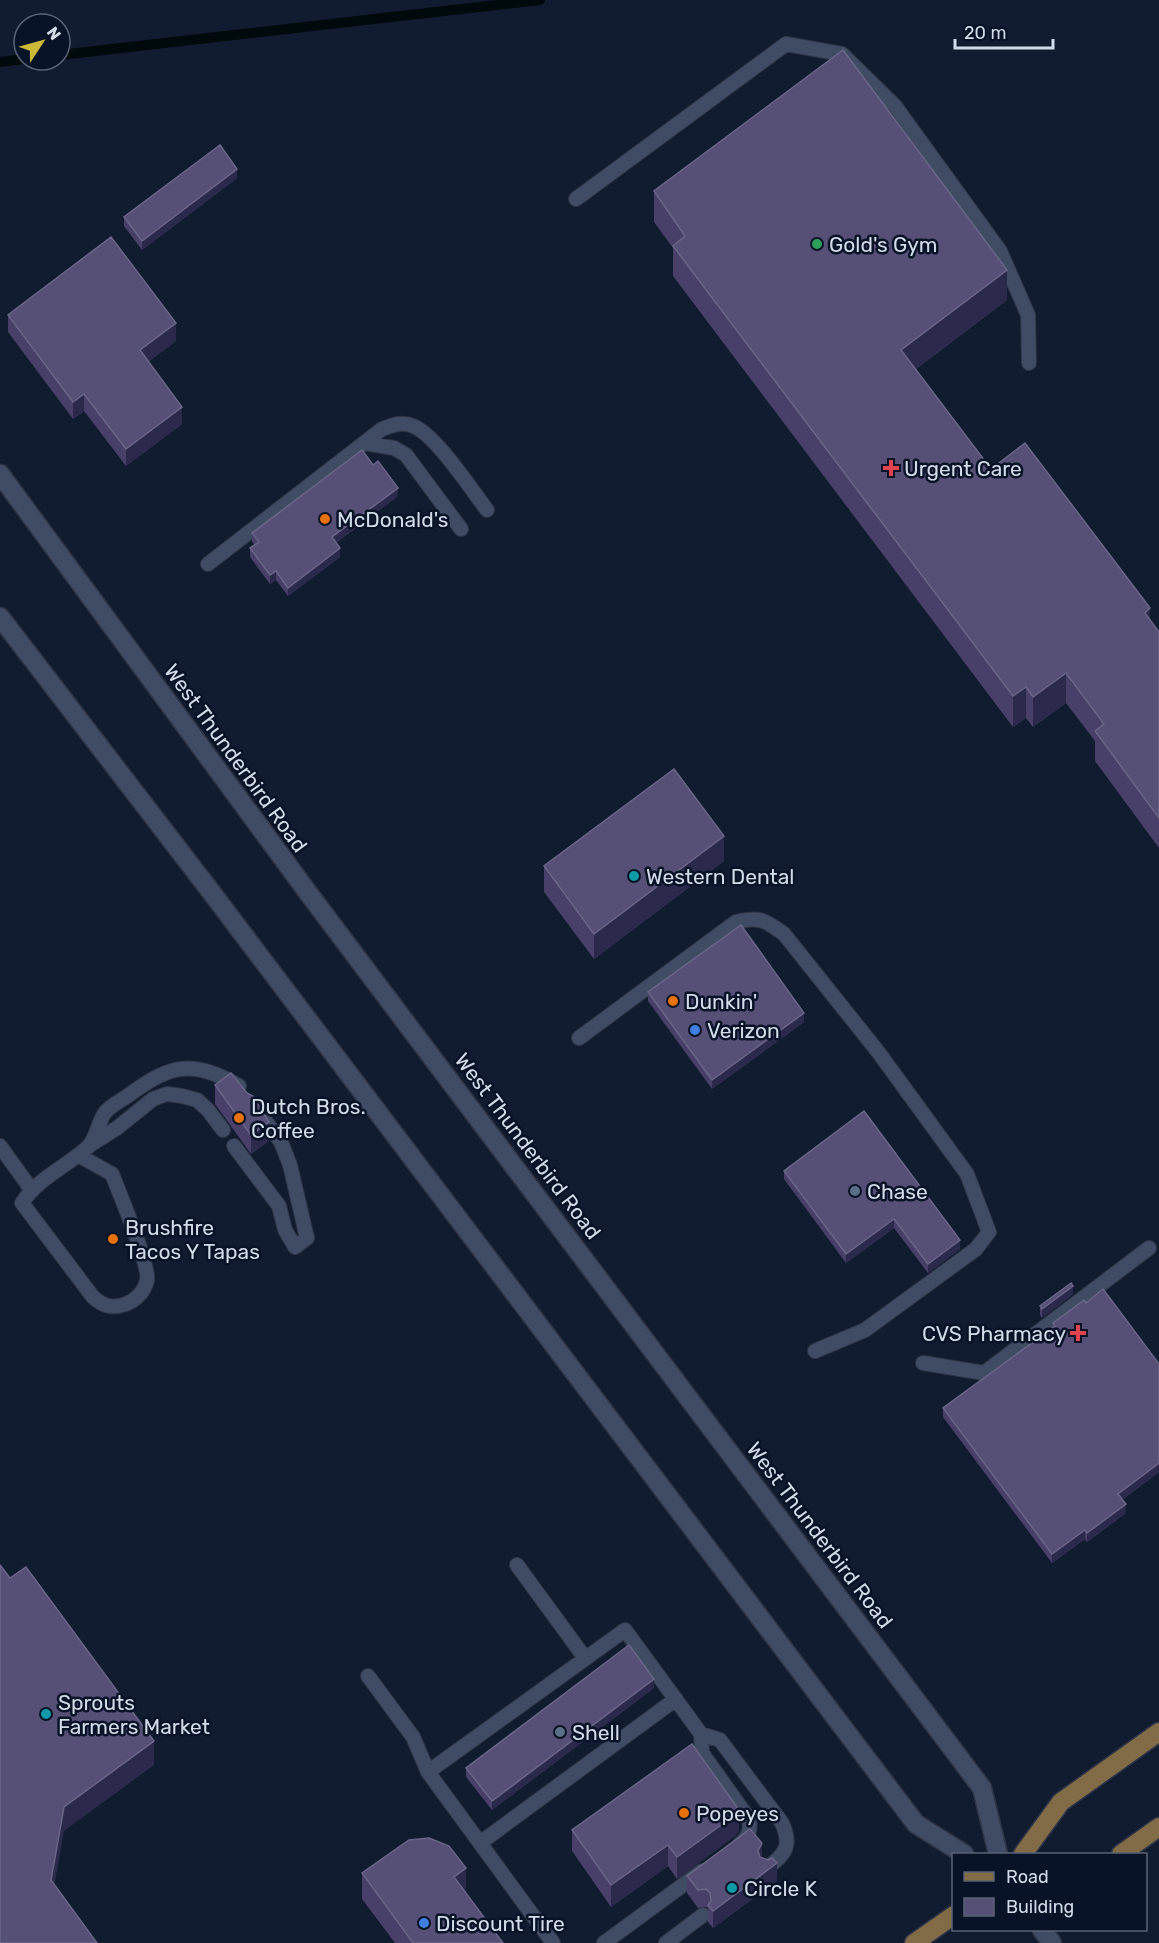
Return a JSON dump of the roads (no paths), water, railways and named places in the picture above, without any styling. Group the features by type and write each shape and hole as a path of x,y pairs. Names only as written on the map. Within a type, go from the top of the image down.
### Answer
{"main road":[{"name":"West Thunderbird Road","path":"0,474 309,894 982,1788 998,1853"},
{"path":"0,617 916,1824 962,1853"},
{"path":"1024,1853 1061,1802 1159,1732"},
{"path":"1122,1853 1159,1827"},
{"path":"914,1943 952,1916"}],"lane":[{"path":"576,199 786,45 842,54 895,106 1000,250 1028,315 1029,363"},
{"path":"208,564 382,429 398,423 411,424 422,430 487,510"},
{"path":"364,443 394,448 406,455 461,529"},
{"path":"579,1038 736,922 752,918 770,924 784,934 879,1053 967,1174 989,1232 976,1249 865,1330 815,1351"},
{"path":"90,1145 105,1112 152,1078 170,1070 210,1071 239,1086 249,1100"},
{"path":"78,1155 112,1174 144,1263 147,1280 141,1293 132,1301 111,1308 93,1297 22,1203 31,1189 90,1145 117,1128 153,1099 167,1094 197,1100 223,1130"},
{"path":"234,1146 279,1206 285,1230 295,1247 307,1238 290,1165 281,1142 266,1122"},
{"path":"0,1146 31,1189"},
{"path":"923,1363 984,1373 1149,1248"},
{"path":"517,1565 585,1658"},
{"path":"428,1772 625,1630 701,1734 702,1754 749,1819 751,1829 747,1837 731,1850"},
{"path":"368,1676 413,1737 428,1772 553,1943"},
{"path":"480,1843 676,1699"},
{"path":"701,1734 720,1740 782,1823 788,1836 786,1849 778,1860 767,1868"},
{"path":"604,1943 713,1863"},
{"path":"666,1943 704,1915"}],"waterway":[{"path":"72,54 540,0"},
{"path":"0,62 12,60"}],"place":[{"name":"Gold's Gym","path":"817,244"},
{"name":"Urgent Care","path":"891,468"},
{"name":"McDonald's","path":"325,519"},
{"name":"Western Dental","path":"634,876"},
{"name":"Dunkin'","path":"673,1001"},
{"name":"Verizon","path":"695,1030"},
{"name":"Dutch Bros. Coffee","path":"239,1118"},
{"name":"Chase","path":"855,1191"},
{"name":"Brushfire Tacos Y Tapas","path":"113,1239"},
{"name":"CVS Pharmacy","path":"1078,1333"},
{"name":"Sprouts Farmers Market","path":"46,1714"},
{"name":"Shell","path":"560,1732"},
{"name":"Popeyes","path":"684,1813"},
{"name":"Circle K","path":"732,1888"},
{"name":"Discount Tire","path":"424,1923"}]}
